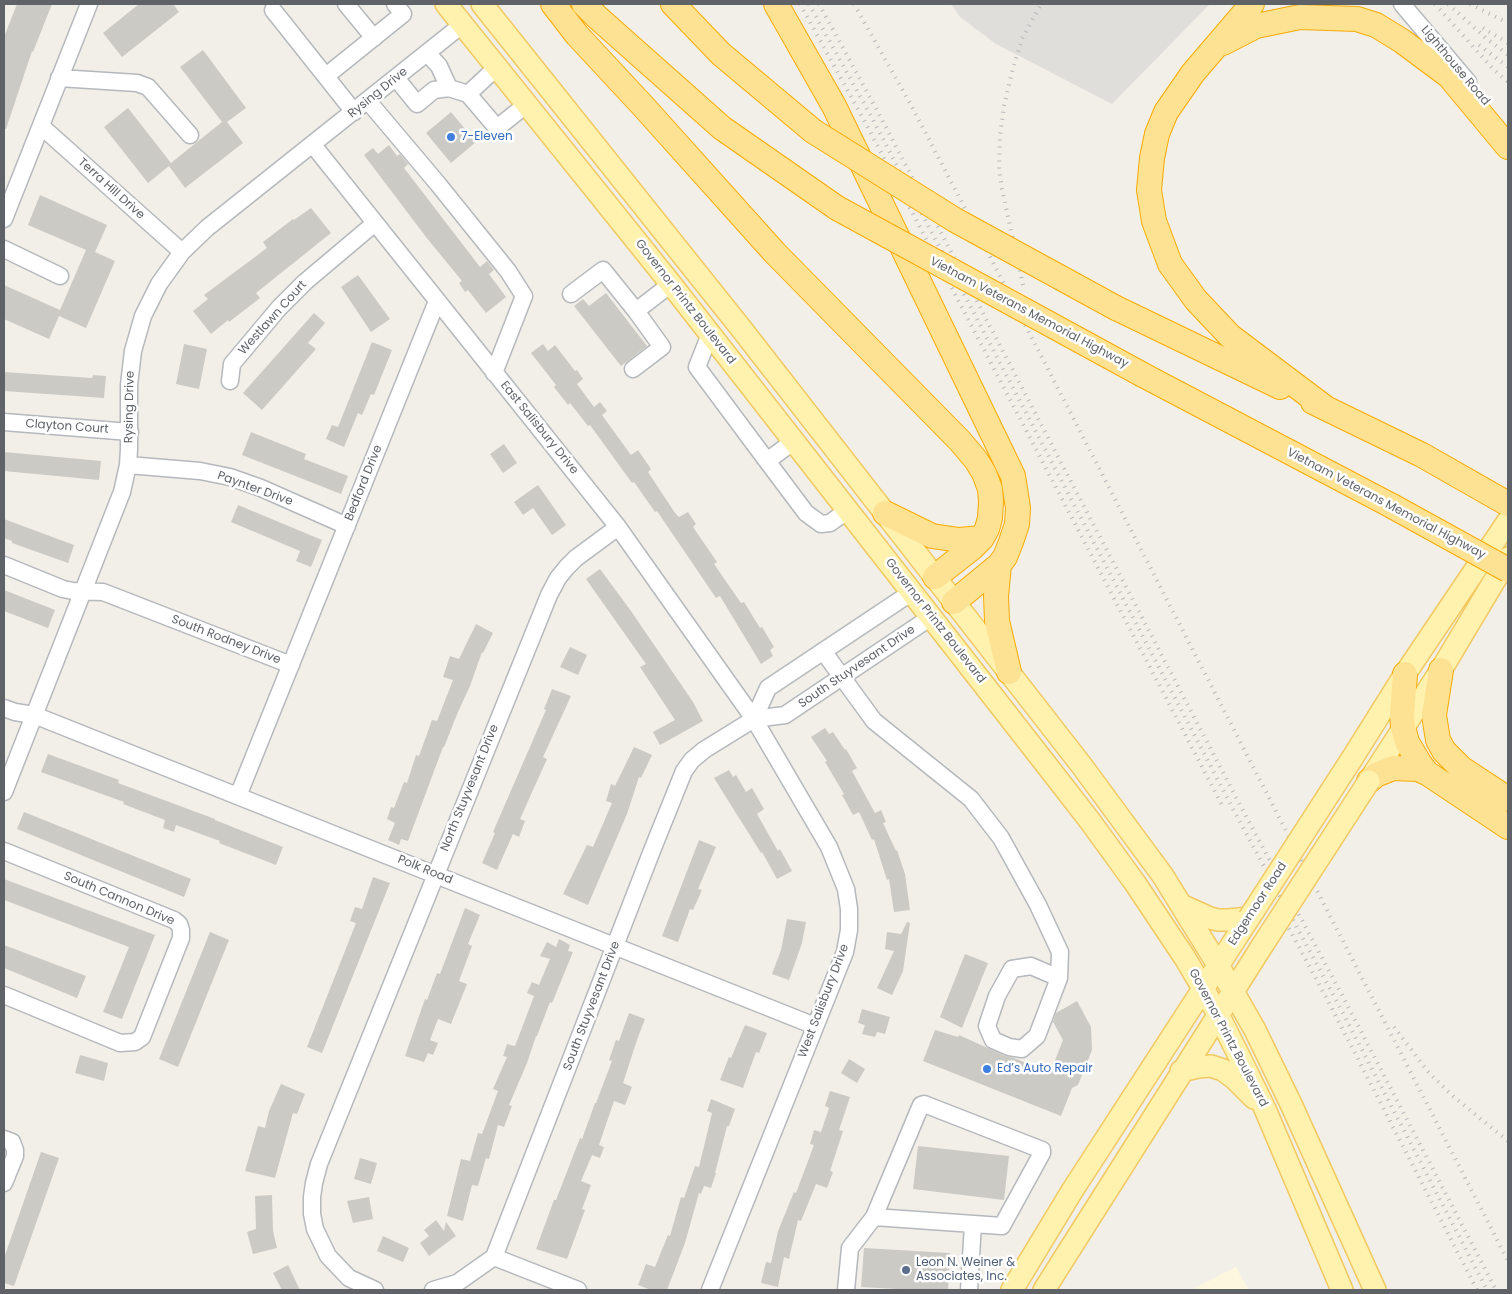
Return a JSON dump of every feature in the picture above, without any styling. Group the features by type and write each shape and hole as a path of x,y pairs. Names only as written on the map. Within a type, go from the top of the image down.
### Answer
{"highway":[{"path":"552,4 577,35 775,253 976,460 984,473 990,489 990,518 982,538 934,577"},
{"name":"Vietnam Veterans Memorial Highway","path":"584,4 722,128 837,208 1143,375 1392,506 1508,570"},
{"path":"674,4 721,54 813,131 955,220 1116,308 1422,455 1508,504"},
{"path":"776,4 834,106 1014,476 1017,524 1011,542 999,565 996,596 997,621 1009,672"},
{"path":"1252,4 1215,47 1166,112 1157,134 1152,158 1149,190 1154,221 1170,264 1196,300 1230,336 1327,409"},
{"path":"1215,47 1256,26 1300,16 1357,19 1376,25 1449,76 1508,147"},
{"path":"885,513 932,536 959,540 982,538"},
{"path":"954,602 999,565"},
{"path":"1441,670 1434,715 1438,740 1444,751 1461,768 1508,799"},
{"path":"1405,674 1403,727 1410,748 1427,773"},
{"path":"1369,781 1376,775 1393,768 1418,769 1508,826"}],"main road":[{"name":"Governor Printz Boulevard","path":"446,4 671,284 848,510 1090,821 1150,904 1204,988 1218,1014 1265,1109 1342,1290"},
{"name":"Governor Printz Boulevard","path":"483,5 740,327 1116,811 1181,905 1255,1030 1284,1089 1375,1290"},
{"path":"463,24 483,5"},
{"path":"710,334 740,327"},
{"name":"Edgemoor Road","path":"1012,1290 1072,1191 1405,674 1508,521"},
{"path":"1044,1290 1218,1014 1441,670 1508,558"},
{"path":"912,592 934,577"},
{"name":"South Stuyvesant Drive","path":"931,617 954,602"},
{"path":"1181,905 1210,918 1229,920 1249,918"},
{"path":"1181,1072 1198,1067 1211,1066 1223,1070 1236,1079 1265,1109"}],"street":[{"path":"4,219 89,4"},
{"path":"346,4 374,38"},
{"path":"326,76 403,14 395,4"},
{"name":"Lighthouse Road","path":"1402,4 1508,129"},
{"path":"273,10 354,112"},
{"name":"Rysing Drive","path":"4,792 117,507 128,464 130,432 129,385 133,350 151,299 168,270 182,252 222,216 463,24"},
{"path":"427,53 439,66 449,88"},
{"path":"468,94 497,67"},
{"path":"59,78 137,84 148,87 190,135"},
{"path":"396,78 417,104 434,90 449,88 468,94 497,128 527,104"},
{"path":"368,101 508,271 524,296 494,372"},
{"name":"Terra Hill Drive","path":"41,126 182,252"},
{"name":"East Salisbury Drive","path":"313,145 618,528 754,719"},
{"name":"Westlawn Court","path":"230,381 232,364 279,308 305,282 375,223"},
{"path":"4,249 60,276"},
{"path":"571,294 603,270 662,347 633,369"},
{"path":"636,311 671,284"},
{"name":"Bedford Drive","path":"291,665 437,301"},
{"path":"710,334 697,367 806,513 821,524 830,523 848,510"},
{"name":"Clayton Court","path":"4,422 130,432"},
{"path":"767,461 794,441"},
{"name":"Paynter Drive","path":"128,464 200,471 230,478 261,488 347,526"},
{"name":"North Stuyvesant Drive","path":"376,1290 349,1278 328,1256 315,1230 312,1214 314,1183 319,1164 549,595 566,567 618,528"},
{"name":"South Rodney Drive","path":"4,565 63,589 103,592 291,665 238,796"},
{"path":"754,719 768,688 912,592"},
{"name":"South Stuyvesant Drive","path":"494,1257 684,771 692,760 704,750 754,719 786,715 931,617"},
{"path":"824,651 874,721 971,799 1001,838 1038,906 1060,952 1059,978 1037,1036 1022,1049 1009,1047 993,1040 987,1026 997,996 1012,969 1031,966 1059,978"},
{"name":"Polk Road","path":"4,708 34,715 816,1026"},
{"name":"West Salisbury Drive","path":"710,1290 845,952 849,930 849,909 846,889 829,847 754,719"},
{"name":"South Cannon Drive","path":"4,851 174,920 182,930 181,938 142,1037 136,1042 120,1043 4,995"},
{"path":"846,1290 850,1248 874,1217 921,1105 924,1104 1042,1150 1002,1226 874,1217"},
{"path":"4,1139 12,1142 15,1150 4,1183"},
{"path":"970,1290 973,1224"},
{"path":"433,1290 457,1284 494,1257 578,1290"}],"shaded area":[{"path":"951,4 1210,4 1112,104 996,44 960,17"},
{"path":"1236,1267 1249,1290 1191,1290"}],"building":[{"path":"17,4 52,4 32,51 6,129 4,129 4,37"},
{"path":"139,4 173,4 179,12 122,57 103,33"},
{"path":"203,50 246,108 227,122 243,143 185,188 169,166 148,183 104,127 128,108 171,163 222,122 180,67"},
{"name":"7-Eleven","path":"451,112 476,142 451,163 426,133"},
{"path":"389,145 397,156 400,154 408,164 404,168 480,267 487,261 494,270 489,274 506,297 486,313 468,290 465,292 459,283 462,281 364,155 373,148 378,154"},
{"path":"40,195 107,225 95,252 115,261 86,328 59,316 49,339 4,319 4,285 60,310 86,250 28,225"},
{"path":"311,208 331,233 256,293 260,298 211,334 193,311 208,299 204,295 267,248 263,242"},
{"path":"358,275 390,319 371,332 341,287"},
{"path":"606,293 647,346 621,366 574,306 583,299 589,306"},
{"path":"314,313 325,323 308,343 316,349 262,410 243,393"},
{"path":"372,342 392,350 374,395 371,394 362,415 358,413 344,447 326,439 332,425 338,427"},
{"path":"184,344 207,349 199,389 176,384"},
{"path":"543,344 548,351 555,345 575,371 577,370 583,379 577,384 594,407 600,402 607,411 602,415 631,455 638,450 651,469 648,472 675,513 679,517 688,512 696,524 693,527 717,562 714,564 741,603 744,602 774,647 770,650 773,656 761,664 720,596 716,598 657,511 655,512 634,482 632,483 590,425 588,426 570,403 568,405 554,387 556,385 531,353"},
{"path":"4,372 92,378 93,375 106,376 104,398 4,391"},
{"path":"251,432 306,454 304,459 348,476 341,494 242,455"},
{"path":"504,444 517,463 503,473 490,454"},
{"path":"4,452 101,461 99,480 4,471"},
{"path":"538,485 566,525 552,535 533,508 523,515 514,502"},
{"path":"238,505 322,540 311,567 296,561 300,551 231,522"},
{"path":"4,519 74,545 68,563 12,543 12,541 4,538"},
{"path":"600,569 693,702 703,721 660,745 653,732 675,720 640,667 646,664 586,579"},
{"path":"4,590 55,610 48,628 4,611"},
{"path":"476,624 493,633 482,652 470,686 443,747 408,841 401,839 399,845 388,840 395,823 387,819 391,807 394,808 404,782 407,783 416,755 419,756 432,720 437,721 453,680 443,677 450,656 459,659"},
{"path":"570,647 587,655 578,675 560,667"},
{"path":"552,689 571,696 543,757 547,759 520,819 525,821 519,837 513,834 497,870 482,863 495,833 493,832 546,710 544,709"},
{"path":"825,728 829,734 833,732 846,749 857,768 852,771 875,813 881,810 886,822 883,823 897,850 905,874 910,910 894,912 889,879 887,880 874,839 872,840 859,812 853,815 842,795 844,794 825,762 827,761 811,737"},
{"path":"634,747 652,755 641,778 639,777 627,814 588,905 563,894 587,845 593,847 612,803 606,801 611,784 615,786"},
{"path":"48,754 119,780 118,783 215,819 283,847 276,865 176,825 174,832 163,828 165,820 123,804 124,802 41,772"},
{"path":"729,770 733,777 736,775 746,792 752,788 764,809 757,814 792,871 777,879 762,852 714,778"},
{"path":"24,812 191,879 184,897 17,829"},
{"path":"699,840 716,847 698,889 702,890 693,910 690,909 678,942 662,936"},
{"path":"373,877 390,883 322,1053 307,1047 356,923 350,921 355,907 362,909"},
{"path":"4,879 155,935 122,1019 103,1012 129,947 4,900"},
{"path":"465,908 480,915 468,944 472,946 459,981 467,984 451,1024 438,1019 430,1040 438,1043 433,1055 428,1053 424,1062 405,1056 425,999 427,1000 437,973 440,974"},
{"path":"787,919 806,922 802,943 789,980 772,974 781,950"},
{"path":"907,922 910,923 903,971 892,995 877,988 894,951 885,949 887,932 901,934"},
{"path":"210,932 229,940 178,1067 159,1059"},
{"path":"559,939 570,945 568,951 573,952 536,1036 509,1105 512,1106 504,1127 498,1125 489,1159 486,1158 478,1186 472,1185 463,1221 447,1216 461,1159 470,1161 478,1133 482,1134 498,1091 493,1089 507,1057 503,1056 507,1044 515,1046 534,996 527,993 532,982 539,985 550,959 540,956 547,942 556,947"},
{"path":"4,945 86,976 77,998 4,968"},
{"path":"965,954 988,963 962,1028 940,1017"},
{"path":"1077,1001 1091,1027 1092,1050 1078,1085 1072,1088 1061,1116 923,1061 935,1030 958,1037 959,1035 1005,1056 1050,1073 1063,1040 1053,1022 1056,1013"},
{"path":"862,1009 890,1017 885,1034 877,1032 875,1037 862,1034 865,1025 858,1023"},
{"path":"629,1013 645,1019 623,1083 632,1087 625,1105 614,1101 599,1145 604,1147 600,1158 592,1155 581,1181 591,1185 582,1209 585,1210 567,1259 536,1249 554,1200 556,1200 580,1138 582,1139 612,1061 609,1060 616,1040 619,1041"},
{"path":"745,1025 767,1033 759,1053 756,1052 743,1088 720,1080"},
{"path":"80,1055 108,1063 104,1081 75,1073"},
{"path":"849,1059 865,1069 857,1083 841,1073"},
{"path":"281,1084 305,1094 297,1114 293,1113 275,1178 245,1171 258,1126 265,1128 269,1111"},
{"path":"830,1091 850,1097 839,1130 843,1131 830,1171 833,1172 827,1188 816,1184 801,1221 798,1220 789,1259 784,1257 778,1287 761,1283 766,1262 771,1263 778,1231 794,1192 796,1193 814,1145 810,1144 814,1130 821,1132 829,1108 825,1106"},
{"path":"711,1099 735,1109 729,1126 727,1126 716,1173 711,1188 704,1186 701,1194 699,1193 685,1243 667,1290 651,1290 638,1285 646,1264 655,1267 668,1235 670,1236 681,1197 684,1198 695,1166 699,1167 712,1113 707,1111"},
{"path":"918,1146 1009,1156 1004,1200 913,1189"},
{"path":"41,1152 59,1158 14,1286 4,1283 4,1258"},
{"path":"360,1158 377,1163 371,1184 354,1179"},
{"path":"272,1195 273,1231 277,1248 253,1254 247,1232 256,1229 255,1196"},
{"path":"369,1197 373,1219 353,1223 347,1201"},
{"path":"436,1220 444,1231 446,1222 456,1236 429,1256 420,1243 429,1236 424,1230"},
{"path":"383,1236 409,1248 403,1262 377,1251"},
{"name":"Leon N. Weiner & Associates, Inc.","path":"864,1248 950,1253 948,1290 861,1287"},
{"path":"288,1265 300,1290 282,1290 273,1273"}],"railway":[{"path":"800,4 865,122 1224,809"},
{"path":"809,4 872,118 1487,1290"},
{"path":"819,4 879,114 1496,1290"},
{"path":"854,4 911,105 970,218 1508,1261"},
{"path":"1023,285 1002,189 999,169 1000,136 1004,106 1022,39 1041,4"},
{"path":"1435,4 1494,70 1508,82"},
{"path":"1448,4 1508,55"},
{"path":"1470,4 1508,23"},
{"path":"1483,28 1508,43"},
{"path":"1479,45 1508,67"},
{"path":"1279,910 1477,1290"},
{"path":"1394,1027 1429,1073 1455,1098 1508,1141"}],"place":[{"name":"7-Eleven","path":"451,137"},
{"name":"Ed’s Auto Repair","path":"987,1069"},
{"name":"Leon N. Weiner & Associates, Inc.","path":"906,1270"}]}
